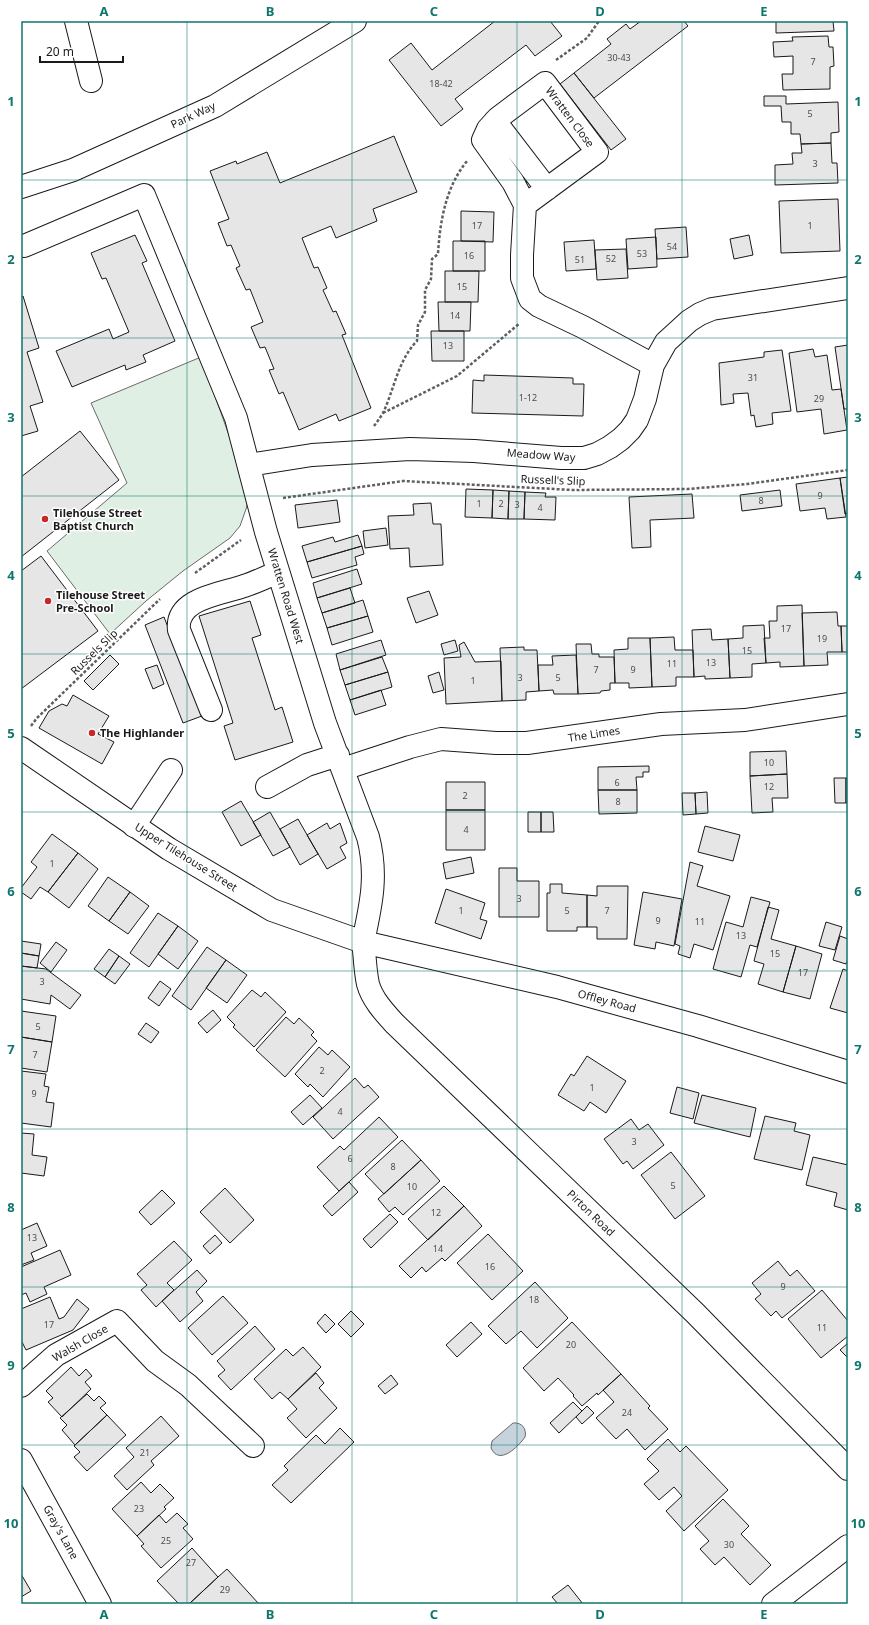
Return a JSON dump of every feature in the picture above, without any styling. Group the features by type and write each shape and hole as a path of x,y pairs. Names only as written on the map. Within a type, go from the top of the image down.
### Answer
{"street":[{"path":"76,21 91,81"},
{"name":"Park Way","path":"21,187 73,170 214,106 355,21"},
{"name":"Wratten Close","path":"483,140 488,129 495,121 545,83 597,152 525,205"},
{"path":"495,121 547,189"},
{"path":"483,140 513,182 525,205 522,278 530,299 539,306 583,327 653,365"},
{"name":"Wratten Road West","path":"24,246 144,195 236,418 266,532 325,723 372,852 374,883 363,942"},
{"name":"Meadow Way","path":"249,465 312,455 410,449 474,451 561,458 584,458 597,454 610,447 630,430 637,420 645,399 653,365 666,342 689,321 706,311 730,306 848,288"},
{"path":"211,710 179,630 178,624 182,613 198,600 245,586 278,572"},
{"name":"The Limes","path":"267,787 307,765 340,762 441,739 496,743 527,743 661,724 745,720 848,704"},
{"name":"Upper Tilehouse Street","path":"23,745 134,826 169,849 272,910 363,942"},
{"path":"134,826 171,770"},
{"name":"Offley Road","path":"363,942 557,987 698,1026 848,1072"},
{"name":"Pirton Road","path":"363,942 368,984 378,1005 394,1024 690,1307 848,1469"},
{"name":"Walsh Close","path":"21,1386 56,1355 117,1322 155,1361 188,1386 253,1446"},
{"name":"Gray's Lane","path":"21,1460 100,1604"},
{"path":"773,1604 848,1546"}],"path":[{"path":"545,83 550,64 586,38 600,21"},
{"path":"356,453 382,413 410,348 417,341 418,325 425,312 425,290 431,279 432,259 438,254 439,231 446,201 458,173 483,140"},
{"path":"382,413 458,376 539,306"},
{"name":"Russell's Slip","path":"258,501 403,481 573,490 688,489 747,484 848,470"},
{"path":"189,577 237,542 266,532"},
{"name":"Russels Slip","path":"23,745 37,718 164,594"}],"green space":[{"path":"201,357 240,466 249,497 246,509 240,526 230,538 183,571 146,601 110,634 47,551 127,483 91,403"}],"shaded area":[{"path":"513,1423 519,1424 523,1427 525,1437 513,1450 508,1453 499,1455 494,1453 491,1448 492,1441"}],"building":[{"path":"495,21 550,21 562,36 535,56 526,45 455,99 463,109 441,126 389,60 411,43 432,70"},
{"path":"641,21 684,21 688,26 594,98 574,73 611,44 607,39 626,24 630,29"},
{"path":"776,21 833,21 834,31 776,33"},
{"path":"828,36 829,47 833,47 834,66 830,67 830,89 783,90 782,74 793,74 793,56 774,57 773,42 793,41 792,37"},
{"path":"574,73 626,139 611,150 560,84"},
{"path":"764,96 786,96 786,104 838,102 839,132 831,133 831,143 801,144 800,134 791,134 791,122 782,122 781,106 764,106"},
{"path":"394,136 417,192 373,209 377,221 336,238 331,226 302,238 314,268 318,267 327,288 323,290 333,312 336,311 346,334 342,335 371,408 339,421 336,414 299,430 283,392 279,394 269,370 274,369 265,347 260,348 251,327 263,322 250,289 246,290 236,268 240,266 231,245 227,246 218,223 229,219 210,171 236,161 237,164 267,152 280,183"},
{"path":"831,143 832,163 837,163 838,183 775,185 775,165 793,164 792,153 802,153 801,144"},
{"path":"838,199 840,251 781,253 779,201"},
{"path":"461,211 494,212 493,242 461,241"},
{"path":"686,227 688,257 657,259 655,229"},
{"path":"135,235 147,261 142,263 175,341 143,355 146,362 126,370 125,365 72,387 56,351 109,329 113,339 129,332 106,278 102,279 91,253"},
{"path":"749,235 753,255 734,259 730,239"},
{"path":"656,237 657,267 628,269 626,239"},
{"path":"594,240 596,269 566,271 564,242"},
{"path":"453,241 485,241 485,271 453,271"},
{"path":"626,249 628,278 597,280 595,250"},
{"path":"445,271 479,271 478,302 445,302"},
{"path":"23,296 39,348 27,352 43,402 30,406 38,431 21,436 21,297"},
{"path":"438,302 471,302 470,331 439,331"},
{"path":"431,331 464,331 464,361 432,361"},
{"path":"848,345 848,409 844,409 835,347"},
{"path":"813,349 815,357 827,355 832,390 841,389 847,430 824,434 821,409 797,412 789,353"},
{"path":"782,350 791,411 772,413 773,424 756,427 754,415 751,416 748,393 733,394 734,403 721,405 719,363 764,357 764,352"},
{"path":"484,375 573,378 573,384 584,384 583,416 472,413 473,380 484,381"},
{"name":"Tilehouse Street Baptist Church","path":"80,431 119,480 21,557 21,477"},
{"path":"848,477 848,513 845,514 840,478"},
{"path":"840,478 846,517 827,519 825,508 800,511 796,484"},
{"path":"466,489 493,490 492,518 465,517"},
{"path":"493,490 509,491 508,519 492,518"},
{"path":"780,490 782,506 742,511 740,495"},
{"path":"509,491 525,492 524,519 508,519"},
{"path":"525,492 546,493 545,497 556,497 555,520 524,519"},
{"path":"692,494 694,518 650,520 651,547 632,548 629,497"},
{"path":"337,500 340,522 298,528 295,505"},
{"path":"431,503 433,524 441,524 443,565 410,567 409,548 390,549 388,516 414,515 413,504"},
{"path":"386,528 388,545 365,548 363,531"},
{"path":"358,535 362,546 307,562 302,546 333,537 335,542"},
{"path":"362,546 364,554 355,557 357,565 312,578 307,562"},
{"name":"Tilehouse Street Pre-School","path":"41,556 98,631 21,689 21,571"},
{"path":"357,569 362,584 317,598 313,583"},
{"path":"350,588 355,603 322,613 317,598"},
{"path":"429,591 438,615 416,623 407,598"},
{"path":"363,600 368,616 327,628 322,613"},
{"path":"250,601 261,635 252,638 275,710 282,707 293,742 235,760 224,726 233,723 199,616"},
{"path":"802,605 804,666 780,667 780,662 766,663 764,638 770,638 769,621 777,621 777,606"},
{"path":"837,612 838,626 841,626 842,652 827,652 828,665 804,666 802,613"},
{"path":"368,616 373,632 332,645 327,628"},
{"path":"164,617 202,716 183,723 145,625"},
{"path":"764,625 766,663 752,664 752,677 730,678 728,639 743,638 743,626"},
{"path":"841,626 848,626 848,652 842,652"},
{"path":"711,629 712,640 728,639 730,678 705,679 705,676 694,677 692,630"},
{"path":"674,637 675,650 693,650 694,677 676,677 676,686 652,687 650,638"},
{"path":"628,638 650,638 652,687 629,688 629,683 615,683 614,650 628,649"},
{"path":"381,640 386,655 340,670 336,654"},
{"path":"455,640 458,651 444,655 441,644"},
{"path":"464,642 475,662 501,661 502,701 446,704 444,658 461,657 459,645"},
{"path":"576,644 591,644 592,654 599,654 599,657 614,657 615,683 610,683 610,690 601,691 600,693 578,694"},
{"path":"524,647 524,650 537,650 539,691 526,692 526,700 502,701 500,648"},
{"path":"110,655 119,664 93,690 84,681"},
{"path":"576,655 578,694 554,694 553,690 539,691 538,665 553,665 552,656"},
{"path":"382,657 388,672 345,685 340,670"},
{"path":"157,665 164,684 153,689 145,669"},
{"path":"388,672 392,687 350,700 345,685"},
{"path":"439,672 444,690 433,693 428,676"},
{"path":"381,690 386,705 355,715 350,700"},
{"path":"73,695 109,716 98,734 114,742 102,764 39,728 49,711 62,704 67,706"},
{"path":"786,751 787,774 750,776 750,752"},
{"path":"649,766 649,772 643,772 643,777 636,777 637,790 598,790 598,767"},
{"path":"787,774 788,798 772,798 773,812 752,813 750,776"},
{"path":"834,778 846,778 846,803 835,803"},
{"path":"846,778 848,778 848,803 846,803"},
{"path":"446,782 485,782 485,810 446,810"},
{"path":"598,790 637,790 637,813 599,814"},
{"path":"707,792 708,813 696,814 695,793"},
{"path":"682,793 695,793 696,814 683,815"},
{"path":"241,801 261,835 241,846 222,812"},
{"path":"446,810 485,810 485,850 446,850"},
{"path":"270,812 290,847 273,856 253,822"},
{"path":"528,812 541,812 541,832 528,832"},
{"path":"541,812 553,812 554,832 541,832"},
{"path":"298,819 318,854 300,865 280,829"},
{"path":"327,823 330,829 340,823 347,843 340,847 346,858 327,869 307,835"},
{"path":"705,826 740,835 733,861 698,852"},
{"path":"52,834 78,853 48,892 40,887 31,899 21,892 21,888 37,867 31,862"},
{"path":"78,853 98,869 69,908 48,892"},
{"path":"471,857 474,873 446,879 443,863"},
{"path":"690,862 703,866 697,886 730,896 713,950 694,944 690,958 678,954 680,946 675,944"},
{"path":"499,868 517,868 517,881 539,881 539,917 499,917"},
{"path":"108,877 130,892 109,921 88,906"},
{"path":"550,884 562,884 562,893 587,895 587,927 577,927 577,931 547,931 547,893 550,893"},
{"path":"597,886 628,886 627,939 597,939 597,927 587,927 587,895 597,896"},
{"path":"446,889 485,903 480,919 487,921 481,939 435,923"},
{"path":"130,892 149,906 128,934 109,921"},
{"path":"643,892 682,899 674,946 656,942 655,949 634,945"},
{"path":"751,897 770,902 757,947 750,945 741,977 713,969 726,922 743,927"},
{"path":"768,907 779,910 771,939 796,946 783,992 758,984 764,964 754,961"},
{"path":"158,913 178,926 149,967 130,953"},
{"path":"826,922 842,927 835,950 819,946"},
{"path":"178,926 198,941 178,969 158,954"},
{"path":"840,936 848,939 848,959 846,964 833,960"},
{"path":"21,941 41,944 39,956 21,953"},
{"path":"56,942 67,950 51,972 40,963"},
{"path":"796,946 822,954 810,999 783,992"},
{"path":"207,947 226,960 191,1010 172,996"},
{"path":"109,949 119,956 105,977 94,969"},
{"path":"21,953 39,956 37,968 21,966"},
{"path":"119,956 130,964 115,984 105,977"},
{"path":"226,960 247,975 227,1003 206,988"},
{"path":"21,966 46,969 81,995 70,1009 51,995 50,1004 21,999"},
{"path":"843,969 848,971 848,1013 830,1008"},
{"path":"160,981 171,989 159,1006 148,998"},
{"path":"252,990 261,997 265,992 286,1012 254,1047 233,1027 235,1025 227,1017"},
{"path":"213,1010 221,1020 207,1033 198,1023"},
{"path":"21,1011 56,1016 52,1042 21,1037"},
{"path":"286,1017 294,1024 299,1018 314,1032 311,1035 317,1041 285,1077 256,1050"},
{"path":"146,1023 159,1032 151,1043 138,1034"},
{"path":"21,1037 52,1042 47,1072 21,1068"},
{"path":"319,1047 328,1055 332,1050 350,1067 323,1097 310,1084 308,1087 295,1074"},
{"path":"587,1056 626,1081 606,1113 590,1102 584,1111 558,1095 571,1074 574,1076"},
{"path":"21,1071 46,1074 44,1086 49,1087 46,1102 54,1103 51,1127 21,1123"},
{"path":"355,1078 364,1088 368,1085 379,1097 333,1139 313,1117"},
{"path":"677,1087 699,1093 693,1119 670,1113"},
{"path":"310,1095 322,1108 303,1125 291,1112"},
{"path":"702,1095 756,1108 750,1137 694,1123"},
{"path":"765,1116 796,1123 794,1131 810,1135 802,1170 754,1159"},
{"path":"379,1117 398,1137 339,1191 317,1167 340,1146 344,1150"},
{"path":"631,1119 639,1130 648,1124 664,1145 633,1169 627,1161 623,1164 604,1139"},
{"path":"21,1133 34,1134 32,1155 47,1157 44,1176 21,1173"},
{"path":"402,1140 421,1160 384,1194 365,1174"},
{"path":"671,1152 705,1196 675,1219 641,1175"},
{"path":"813,1157 848,1165 848,1210 834,1206 837,1193 806,1185"},
{"path":"421,1160 440,1181 403,1215 395,1207 389,1212 378,1199"},
{"path":"349,1182 358,1192 332,1216 323,1206"},
{"path":"444,1186 464,1206 428,1240 408,1219"},
{"path":"225,1188 254,1220 230,1243 200,1212"},
{"path":"162,1190 175,1203 151,1225 139,1212"},
{"path":"464,1206 482,1226 445,1261 442,1258 426,1272 422,1267 411,1278 399,1266"},
{"path":"390,1214 398,1222 371,1248 363,1239"},
{"path":"37,1223 47,1246 31,1253 34,1260 21,1265 21,1230"},
{"path":"488,1234 523,1271 492,1300 457,1263"},
{"path":"215,1235 222,1243 210,1254 203,1246"},
{"path":"174,1241 192,1260 167,1283 174,1290 156,1307 141,1290 147,1285 137,1274"},
{"path":"60,1250 71,1275 44,1287 47,1294 30,1302 26,1293 21,1295 21,1267"},
{"path":"778,1261 790,1276 797,1270 815,1291 782,1318 776,1311 771,1316 755,1299 761,1294 752,1283"},
{"path":"197,1270 207,1281 196,1292 203,1301 180,1322 162,1301"},
{"path":"535,1282 568,1318 537,1348 521,1331 506,1344 488,1326"},
{"path":"822,1290 848,1321 848,1336 821,1358 788,1319"},
{"path":"223,1296 248,1323 212,1355 188,1328"},
{"path":"50,1297 59,1319 64,1317 77,1299 89,1309 73,1330 26,1350 21,1340 21,1309"},
{"path":"351,1311 364,1324 351,1337 338,1324"},
{"path":"325,1314 335,1324 326,1333 317,1323"},
{"path":"471,1322 482,1334 457,1357 446,1345"},
{"path":"572,1322 621,1374 598,1395 597,1393 582,1406 558,1378 544,1391 523,1368"},
{"path":"255,1326 275,1349 231,1390 218,1376 225,1370 217,1361"},
{"path":"848,1343 848,1358 840,1350"},
{"path":"303,1347 321,1367 288,1399 280,1392 272,1399 254,1379 286,1349 293,1356"},
{"path":"71,1367 79,1376 86,1369 92,1376 85,1382 91,1389 62,1417 48,1402 53,1398 46,1391"},
{"path":"316,1373 324,1383 319,1388 337,1408 306,1438 287,1418 297,1409 288,1399"},
{"path":"621,1374 650,1406 648,1408 668,1429 645,1450 627,1429 616,1439 596,1418 614,1402 603,1390"},
{"path":"391,1375 398,1384 385,1394 378,1386"},
{"path":"87,1394 94,1401 99,1396 106,1403 100,1408 107,1415 75,1445 62,1430 67,1425 60,1418"},
{"path":"573,1402 582,1411 559,1433 550,1423"},
{"path":"587,1406 594,1413 582,1424 576,1417"},
{"path":"107,1415 126,1435 87,1471 74,1457 80,1452 74,1446"},
{"path":"161,1416 179,1436 151,1461 154,1465 127,1490 114,1476 134,1457 126,1448"},
{"path":"340,1428 354,1442 291,1503 272,1485 288,1470 284,1466 316,1435 325,1444"},
{"path":"668,1439 680,1452 686,1446 728,1490 684,1531 666,1511 682,1496 674,1487 659,1500 644,1484 659,1471 647,1459"},
{"path":"141,1482 151,1493 160,1484 174,1498 164,1507 166,1509 137,1536 112,1509"},
{"path":"723,1499 749,1526 741,1534 771,1565 750,1585 724,1557 715,1565 700,1549 709,1541 695,1526"},
{"path":"177,1513 188,1524 183,1528 193,1539 161,1568 141,1546 144,1544 137,1536 159,1515 166,1523"},
{"path":"192,1548 218,1577 189,1604 179,1604 157,1581"},
{"path":"227,1569 259,1604 189,1604 218,1577"},
{"path":"21,1574 31,1591 21,1597"},
{"path":"568,1585 583,1604 558,1604 552,1597"}],"place":[{"name":"Tilehouse Street Baptist Church","path":"45,519"},
{"name":"Tilehouse Street Pre-School","path":"48,601"},
{"name":"The Highlander","path":"92,733"}]}
